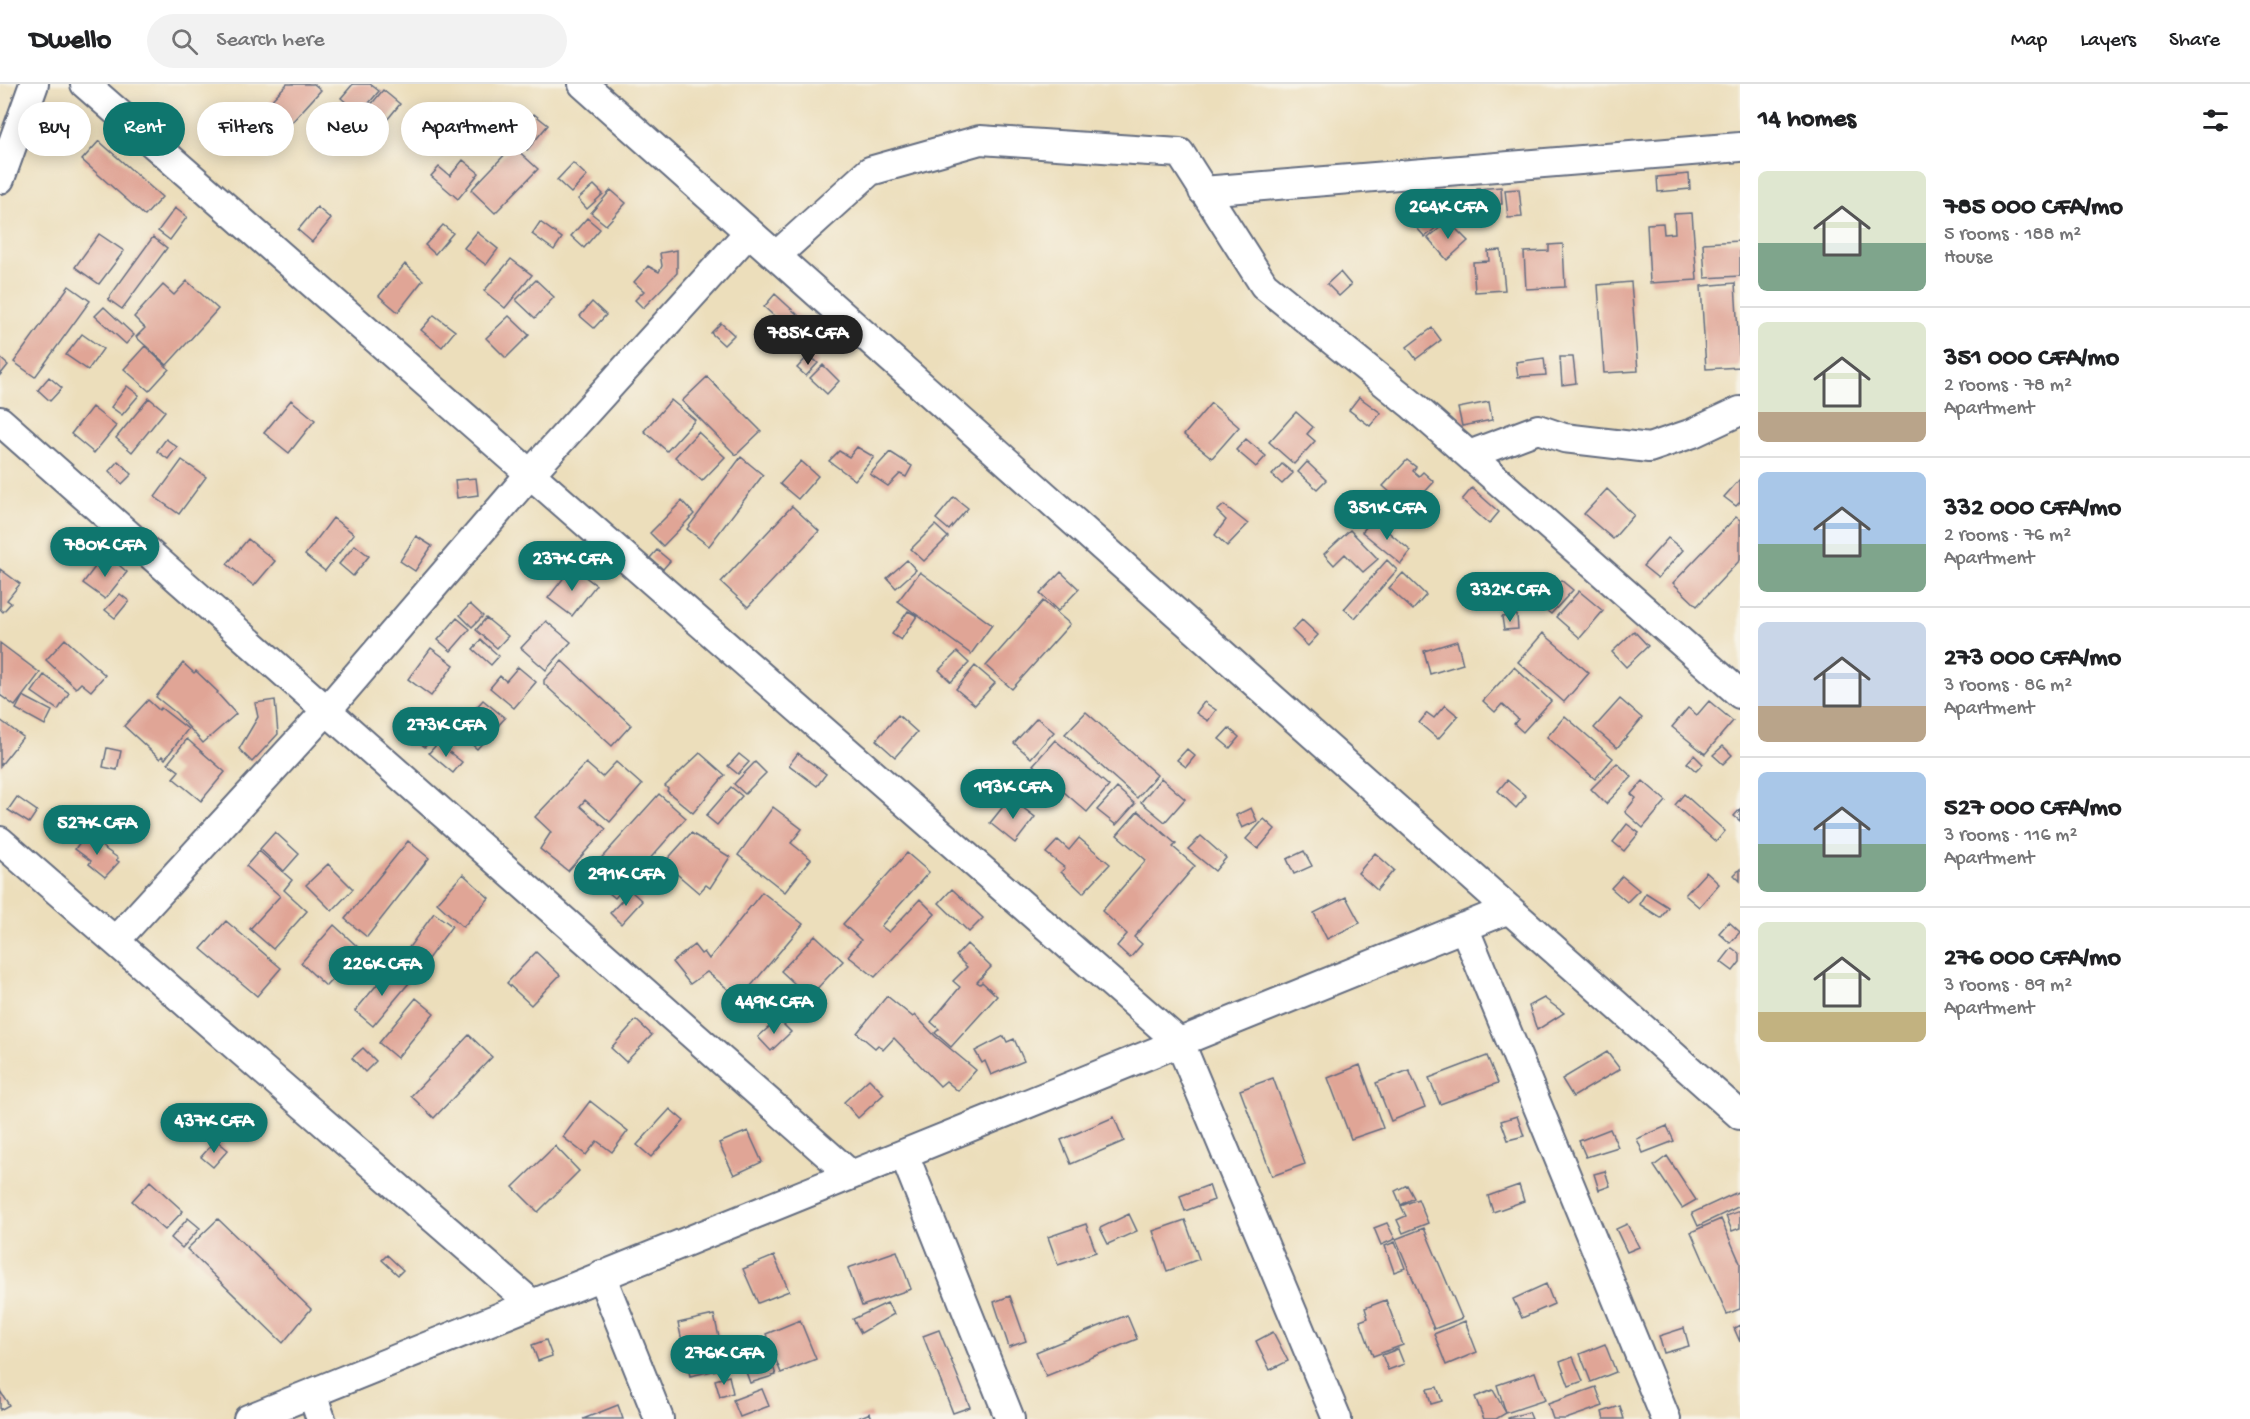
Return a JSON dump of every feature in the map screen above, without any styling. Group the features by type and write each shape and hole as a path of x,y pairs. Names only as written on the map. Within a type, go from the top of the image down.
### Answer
{"street":[{"path":"0,179 34,84"},
{"path":"85,84 1180,1043 1338,1419"},
{"path":"584,84 1740,1115"},
{"path":"776,256 870,171 980,140 1180,153 1264,285 1411,404 1740,694"},
{"path":"1203,191 1740,147"},
{"path":"115,941 327,710 530,474 749,232"},
{"path":"1469,455 1538,429 1564,438 1649,448 1693,433 1740,411"},
{"path":"0,421 851,1175"},
{"path":"0,841 531,1304"},
{"path":"248,1419 316,1406 531,1304 1509,909"},
{"path":"1464,927 1666,1419"},
{"path":"904,1154 1010,1419"},
{"path":"601,1275 659,1419"}],"building":[{"path":"287,84 314,84 321,90 310,102 306,102 306,107 294,120 294,102 270,102"},
{"path":"353,84 370,84 379,91 370,102 346,102 341,98"},
{"path":"383,90 400,104 389,118 389,102 373,102"},
{"path":"537,116 548,125 537,138"},
{"path":"99,141 103,145 103,156 116,156 162,197 145,216 82,160 86,156 91,156 91,150"},
{"path":"503,156 524,156 538,169 495,213 471,190"},
{"path":"463,160 479,173 458,199 431,176 439,167 450,176"},
{"path":"573,163 587,176 571,193 557,180"},
{"path":"1689,174 1690,189 1658,192 1657,177"},
{"path":"594,185 603,194 587,209 578,199"},
{"path":"1501,187 1502,204 1478,205 1477,189"},
{"path":"1519,189 1522,217 1508,218 1505,190"},
{"path":"611,190 626,203 606,225 591,213"},
{"path":"1428,199 1446,219 1425,237 1407,217"},
{"path":"317,207 331,219 312,242 298,230"},
{"path":"175,208 187,217 170,240 158,231"},
{"path":"1692,213 1697,280 1650,283 1647,224 1663,223 1664,234 1675,233 1674,214"},
{"path":"587,218 600,229 584,248 571,236"},
{"path":"1448,221 1468,241 1447,260 1428,238"},
{"path":"540,222 562,238 554,250 532,234"},
{"path":"443,225 453,233 435,254 425,245"},
{"path":"477,232 498,249 486,265 464,248"},
{"path":"99,234 124,251 99,284 75,267"},
{"path":"153,237 167,248 122,309 108,299"},
{"path":"1740,241 1740,276 1705,278 1703,243"},
{"path":"1563,244 1565,287 1526,289 1524,252 1549,251 1549,245"},
{"path":"677,250 677,273 643,308 635,300 644,291 634,282 648,266 659,272 662,266 660,253"},
{"path":"1501,250 1505,290 1475,292 1473,262 1489,261 1488,251"},
{"path":"511,259 532,275 505,308 484,291"},
{"path":"405,264 423,280 398,312 379,296"},
{"path":"1340,272 1351,285 1339,296 1327,284"},
{"path":"536,280 554,297 535,318 516,300"},
{"path":"187,281 218,309 167,365 136,337 145,328 134,317 163,285 174,295"},
{"path":"1631,282 1638,371 1604,373 1598,285"},
{"path":"1735,283 1740,367 1706,369 1701,286"},
{"path":"69,286 90,301 35,377 14,362"},
{"path":"775,294 822,337 811,349 764,307"},
{"path":"592,302 606,315 594,328 580,316"},
{"path":"104,307 134,335 126,344 95,316"},
{"path":"434,315 455,331 442,347 421,330"},
{"path":"509,316 529,335 506,358 486,338"},
{"path":"721,323 734,335 724,345 711,333"},
{"path":"1432,328 1441,340 1416,359 1407,347"},
{"path":"82,334 103,349 88,370 66,355"},
{"path":"145,346 169,369 149,391 124,369"},
{"path":"809,355 818,363 806,376 797,368"},
{"path":"1560,357 1573,357 1576,383 1562,385"},
{"path":"0,358 8,365 0,375"},
{"path":"1544,358 1546,375 1518,377 1516,362"},
{"path":"823,365 839,381 827,394 810,378"},
{"path":"49,377 62,388 50,401 38,390"},
{"path":"707,377 761,431 736,455 682,401"},
{"path":"127,386 139,395 122,415 111,407"},
{"path":"1359,397 1381,413 1370,426 1349,410"},
{"path":"149,398 165,411 132,452 116,438"},
{"path":"291,400 315,420 289,453 264,433"},
{"path":"671,400 695,420 667,451 644,431"},
{"path":"1489,402 1492,420 1462,426 1458,408"},
{"path":"1211,403 1239,427 1212,458 1184,435"},
{"path":"92,407 116,426 94,453 71,434"},
{"path":"1296,412 1313,427 1307,434 1315,441 1294,464 1269,442"},
{"path":"698,432 725,457 702,481 675,457"},
{"path":"166,439 177,447 168,459 157,451"},
{"path":"1246,439 1266,456 1256,467 1236,450"},
{"path":"857,447 874,457 855,480 829,461 839,451 849,457"},
{"path":"890,452 912,466 906,477 900,474 888,486 870,474"},
{"path":"741,457 763,475 709,546 687,529"},
{"path":"182,460 206,477 179,514 155,497"},
{"path":"1407,460 1416,467 1413,471 1419,476 1423,472 1434,482 1409,509 1383,486"},
{"path":"118,461 132,474 122,484 109,471"},
{"path":"801,461 818,476 798,499 780,484"},
{"path":"1307,462 1326,480 1317,489 1298,472"},
{"path":"1282,464 1293,473 1282,484 1272,475"},
{"path":"476,478 478,495 457,498 455,480"},
{"path":"1740,479 1740,502 1736,506 1724,497"},
{"path":"1472,488 1499,512 1489,524 1462,500"},
{"path":"1607,489 1634,515 1613,539 1584,514"},
{"path":"954,497 968,508 949,530 936,519"},
{"path":"682,501 694,514 663,546 650,533"},
{"path":"1224,505 1248,524 1227,546 1215,535 1226,520 1217,511"},
{"path":"792,506 819,531 748,607 721,582"},
{"path":"1736,517 1740,520 1740,560 1697,606 1673,583"},
{"path":"333,518 354,534 325,571 305,555"},
{"path":"1373,519 1411,551 1401,564 1362,532"},
{"path":"935,525 948,537 924,561 911,549"},
{"path":"1350,530 1378,559 1363,572 1345,554 1334,565 1324,554"},
{"path":"416,536 432,546 415,571 400,561"},
{"path":"1668,538 1683,550 1658,578 1643,566"},
{"path":"248,539 275,561 254,586 227,564"},
{"path":"355,545 369,556 353,576 339,564"},
{"path":"657,550 670,561 663,569 650,558"},
{"path":"101,559 108,563 112,559 127,572 105,599 83,583"},
{"path":"907,560 916,570 896,588 887,578"},
{"path":"1387,560 1397,570 1355,618 1344,609"},
{"path":"572,567 596,585 572,616 548,598"},
{"path":"0,569 20,584 7,600 11,603 3,612 0,609"},
{"path":"920,572 992,625 971,654 898,601"},
{"path":"1061,572 1079,589 1058,611 1040,594"},
{"path":"1403,573 1426,595 1413,610 1389,588"},
{"path":"1561,580 1573,590 1551,614 1540,605"},
{"path":"1579,591 1603,611 1580,638 1556,617"},
{"path":"120,594 129,601 115,618 105,610"},
{"path":"1043,601 1070,624 1012,689 986,666"},
{"path":"470,604 483,616 472,627 460,615"},
{"path":"908,611 917,616 901,640 892,634"},
{"path":"1517,615 1518,629 1504,630 1502,617"},
{"path":"457,618 470,629 451,651 438,640"},
{"path":"486,618 508,636 497,648 476,630"},
{"path":"1302,620 1318,635 1308,646 1292,630"},
{"path":"546,621 571,642 546,670 521,648"},
{"path":"1634,631 1648,646 1626,667 1612,652"},
{"path":"1543,633 1589,673 1564,702 1518,662"},
{"path":"65,639 105,675 91,691 81,683 76,688 46,660"},
{"path":"481,640 499,656 491,665 473,649"},
{"path":"1457,641 1463,664 1430,674 1424,651"},
{"path":"0,643 40,673 15,706 0,695"},
{"path":"431,648 454,665 431,696 408,679"},
{"path":"957,652 969,663 951,682 939,670"},
{"path":"562,661 631,725 612,746 544,684 544,680"},
{"path":"183,663 194,673 196,671 218,692 236,714 203,743 176,713 156,697"},
{"path":"975,666 995,683 975,705 956,689"},
{"path":"518,667 536,682 514,708 490,688 500,676 506,681"},
{"path":"1514,667 1551,701 1523,732 1514,724 1518,719 1502,704 1495,712 1483,701"},
{"path":"44,675 69,693 58,710 32,692"},
{"path":"23,696 52,711 45,725 16,709"},
{"path":"1620,699 1642,718 1617,748 1594,728"},
{"path":"148,700 188,729 165,759 162,756 160,759 124,726"},
{"path":"275,700 278,734 252,762 239,749 258,717 255,703"},
{"path":"483,700 505,718 477,749 456,730"},
{"path":"1709,701 1733,721 1705,754 1672,727 1688,708 1697,715"},
{"path":"1204,702 1216,710 1208,721 1196,713"},
{"path":"1445,705 1458,716 1438,739 1419,723 1427,713 1434,718"},
{"path":"1086,712 1157,775 1137,798 1065,734"},
{"path":"416,713 438,731 425,747 403,730"},
{"path":"898,715 917,732 895,757 876,740"},
{"path":"1565,716 1613,758 1595,779 1547,737"},
{"path":"1037,718 1054,732 1031,758 1014,743"},
{"path":"0,720 23,737 0,766"},
{"path":"1229,728 1239,737 1230,748 1219,739"},
{"path":"187,739 225,772 201,801 173,778 179,771 168,763"},
{"path":"1055,740 1109,786 1087,812 1033,765"},
{"path":"438,743 462,762 453,773 429,753"},
{"path":"1723,746 1732,755 1723,764 1713,755"},
{"path":"107,748 121,751 117,770 103,767"},
{"path":"1187,749 1195,756 1186,767 1177,760"},
{"path":"700,753 725,775 693,813 667,791 665,786"},
{"path":"798,753 826,774 817,786 789,765"},
{"path":"739,754 749,762 738,774 728,766"},
{"path":"1694,755 1703,764 1696,771 1687,763"},
{"path":"616,762 642,785 610,822 585,800 580,806 606,829 568,871 540,849 551,832 535,817 586,763 602,777"},
{"path":"755,762 766,773 745,794 734,784"},
{"path":"1617,763 1632,777 1606,804 1591,789"},
{"path":"1161,778 1185,799 1165,822 1141,802"},
{"path":"1507,780 1526,796 1516,808 1498,791"},
{"path":"1643,781 1666,801 1643,828 1625,812 1636,798 1631,794"},
{"path":"731,787 742,796 717,825 706,816"},
{"path":"1117,788 1135,804 1116,825 1097,810"},
{"path":"659,794 686,818 615,898 587,874"},
{"path":"1684,794 1725,831 1716,842 1675,805"},
{"path":"17,797 37,811 29,823 8,810"},
{"path":"1010,798 1035,817 1015,843 990,823"},
{"path":"773,807 802,829 791,843 811,859 785,892 738,855"},
{"path":"1251,808 1257,821 1242,828 1236,815"},
{"path":"1740,809 1740,821 1734,816"},
{"path":"1138,811 1176,844 1173,847 1195,866 1134,937 1142,944 1130,958 1117,946 1127,934 1102,911 1146,860 1117,835"},
{"path":"1264,819 1275,829 1258,849 1246,839"},
{"path":"1627,824 1639,833 1624,851 1613,842"},
{"path":"275,832 299,854 284,871 260,849"},
{"path":"691,833 730,857 710,888 706,885 699,893 664,863"},
{"path":"85,835 118,858 116,860 119,862 105,877 89,864 91,861 75,849"},
{"path":"1201,836 1226,858 1215,871 1188,849"},
{"path":"1079,838 1110,864 1083,893 1061,872 1065,868 1046,853 1058,840 1069,850"},
{"path":"408,841 429,858 367,937 345,919"},
{"path":"259,851 292,880 284,890 307,911 273,949 250,929 280,896 246,866"},
{"path":"1304,851 1312,866 1294,874 1287,859"},
{"path":"907,853 929,872 881,926 889,932 920,899 935,914 875,977 848,956 861,940 843,924"},
{"path":"1375,853 1394,870 1377,890 1358,873"},
{"path":"328,864 353,889 332,911 306,885"},
{"path":"1740,869 1740,881 1734,875"},
{"path":"1706,872 1719,884 1699,907 1685,895"},
{"path":"463,874 489,898 463,927 437,903"},
{"path":"1622,876 1639,890 1627,902 1611,888"},
{"path":"952,889 983,918 969,932 939,903"},
{"path":"631,891 642,901 621,924 610,913"},
{"path":"762,892 803,924 740,999 707,972 690,984 672,962 694,945 701,954 704,952 709,959"},
{"path":"1646,893 1668,907 1661,918 1639,904"},
{"path":"1346,897 1360,923 1327,939 1314,913"},
{"path":"434,913 452,926 420,970 402,957"},
{"path":"226,921 281,968 257,996 201,949"},
{"path":"1729,922 1740,932 1730,943 1719,933"},
{"path":"334,925 360,949 326,986 301,963"},
{"path":"815,935 843,961 809,997 781,971"},
{"path":"967,944 991,967 977,982 980,984 982,982 997,996 951,1047 935,1033 939,1029 931,1022 960,987 953,981 967,967 956,956"},
{"path":"1732,948 1740,954 1740,962 1733,971 1721,962"},
{"path":"536,952 560,975 531,1005 507,983"},
{"path":"391,968 409,983 373,1026 355,1011"},
{"path":"887,996 913,1017 915,1015 935,1036 976,1070 958,1091 946,1081 940,1086 894,1038 883,1050 878,1045 875,1048 857,1033"},
{"path":"416,998 434,1013 397,1058 379,1043"},
{"path":"1544,998 1564,1013 1537,1030 1529,1006"},
{"path":"778,1019 791,1032 771,1051 758,1037"},
{"path":"636,1020 652,1035 626,1062 611,1048"},
{"path":"469,1035 492,1057 434,1118 411,1096"},
{"path":"1004,1036 1007,1042 1014,1039 1024,1061 991,1075 985,1061 982,1063 975,1051"},
{"path":"363,1048 376,1061 365,1072 352,1058"},
{"path":"1607,1052 1620,1069 1573,1097 1562,1079"},
{"path":"1487,1056 1498,1083 1440,1104 1429,1078"},
{"path":"1360,1065 1383,1128 1351,1139 1328,1078"},
{"path":"1409,1070 1425,1107 1391,1121 1376,1083"},
{"path":"1273,1078 1305,1164 1272,1176 1240,1090"},
{"path":"869,1079 884,1094 858,1118 844,1102"},
{"path":"590,1101 628,1131 612,1152 597,1141 586,1155 563,1137"},
{"path":"670,1109 684,1121 651,1157 637,1145"},
{"path":"1517,1116 1524,1136 1508,1140 1501,1121"},
{"path":"1114,1117 1124,1141 1071,1164 1061,1140"},
{"path":"1667,1126 1674,1141 1643,1153 1637,1139"},
{"path":"1610,1129 1618,1147 1586,1157 1579,1141"},
{"path":"748,1131 762,1162 734,1175 719,1143"},
{"path":"216,1140 228,1150 213,1167 201,1157"},
{"path":"555,1146 579,1171 538,1212 513,1187"},
{"path":"1667,1156 1696,1200 1682,1208 1654,1166"},
{"path":"1605,1171 1610,1186 1599,1190 1594,1174"},
{"path":"150,1181 183,1211 165,1230 132,1201"},
{"path":"1209,1185 1214,1200 1185,1211 1180,1196"},
{"path":"1407,1185 1414,1198 1401,1205 1395,1191"},
{"path":"1519,1185 1524,1201 1493,1212 1488,1196"},
{"path":"1740,1191 1740,1206 1698,1226 1692,1213"},
{"path":"1418,1199 1428,1223 1403,1233 1397,1220 1406,1216 1401,1206"},
{"path":"1740,1211 1740,1228 1732,1231 1726,1216"},
{"path":"1129,1214 1137,1231 1108,1244 1100,1228"},
{"path":"188,1218 200,1228 182,1248 171,1238"},
{"path":"218,1219 311,1309 283,1343 187,1249"},
{"path":"1721,1219 1740,1263 1740,1309 1727,1314 1691,1232"},
{"path":"1185,1220 1199,1259 1167,1271 1153,1231"},
{"path":"1387,1223 1395,1239 1381,1245 1374,1228"},
{"path":"1086,1224 1096,1252 1058,1265 1048,1237"},
{"path":"1627,1224 1639,1247 1627,1252 1616,1229"},
{"path":"1424,1228 1462,1318 1434,1329 1396,1239"},
{"path":"1395,1242 1405,1268 1394,1272 1385,1246"},
{"path":"897,1251 911,1289 862,1306 848,1268"},
{"path":"387,1255 403,1270 398,1275 382,1260"},
{"path":"774,1256 789,1291 758,1303 743,1269"},
{"path":"1546,1284 1554,1304 1522,1318 1513,1299"},
{"path":"1010,1296 1026,1341 1009,1347 994,1302"},
{"path":"1386,1300 1403,1345 1373,1356 1360,1321 1368,1318 1365,1308"},
{"path":"887,1303 894,1314 861,1333 853,1319"},
{"path":"714,1315 726,1368 690,1376 678,1323"},
{"path":"1127,1315 1137,1339 1046,1376 1036,1352"},
{"path":"800,1320 816,1359 781,1373 766,1334"},
{"path":"1465,1321 1477,1352 1446,1365 1434,1334"},
{"path":"1740,1325 1740,1342 1734,1328"},
{"path":"1684,1328 1689,1346 1664,1353 1659,1336"},
{"path":"939,1330 970,1407 953,1413 923,1336"},
{"path":"1273,1332 1288,1361 1270,1370 1256,1341"},
{"path":"546,1340 552,1356 538,1361 532,1345"},
{"path":"1605,1344 1616,1372 1591,1382 1580,1354"},
{"path":"1398,1349 1404,1364 1388,1370 1382,1355"},
{"path":"768,1352 776,1375 750,1383 742,1361"},
{"path":"1573,1357 1583,1381 1569,1386 1560,1362"},
{"path":"1535,1372 1545,1400 1506,1413 1497,1385"},
{"path":"729,1376 733,1393 720,1397 715,1380"},
{"path":"1437,1387 1442,1401 1431,1404 1427,1389"},
{"path":"1596,1387 1603,1406 1566,1419 1553,1419 1548,1404"},
{"path":"762,1389 769,1406 740,1417 733,1400"},
{"path":"1493,1390 1506,1413 1496,1419 1484,1419 1475,1397"},
{"path":"0,1391 9,1405 0,1410"},
{"path":"618,1405 623,1419 583,1419"},
{"path":"1620,1406 1624,1419 1604,1419 1602,1412"},
{"path":"1529,1412 1532,1419 1508,1419 1508,1418"},
{"path":"870,1413 872,1419 856,1419"}]}
